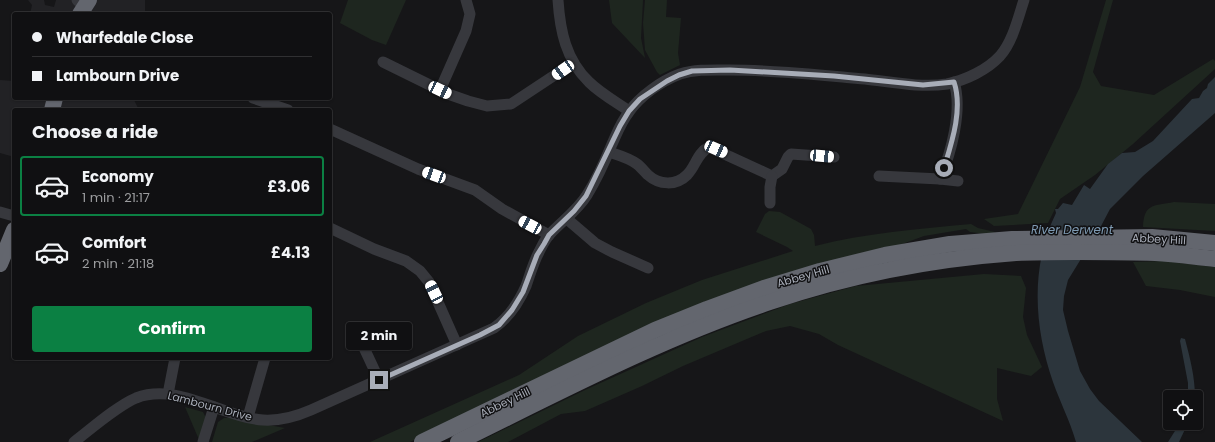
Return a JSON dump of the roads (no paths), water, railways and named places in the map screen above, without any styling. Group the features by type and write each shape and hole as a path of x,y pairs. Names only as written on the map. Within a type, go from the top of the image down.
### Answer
{"highway":[{"path":"0,264 12,235"},
{"name":"Abbey Hill","path":"1134,245 1152,237 1215,243"},
{"name":"Abbey Hill","path":"422,442 655,330 764,288 820,271 885,255 950,244 1134,245 1156,253 1215,259"},
{"name":"Abbey Hill","path":"458,442 662,344 714,322 770,302 820,286 886,271 1029,245"}],"street":[{"path":"440,90 466,31 470,14 466,0"},
{"path":"558,0 563,39 573,63 589,82 629,111"},
{"name":"Lambourn Drive","path":"74,442 124,404 136,398 152,394 168,394 263,420 275,420 299,415 494,328 508,314 523,292 537,255 549,235 567,219 586,196 609,152 620,126 629,111 640,99 679,75 692,71 706,70 777,72 923,85 954,82 971,76 989,66 1001,55 1009,42 1024,0"},
{"path":"383,62 440,90 468,101 487,106 511,104 573,63"},
{"path":"940,179 949,153 957,112 957,91 954,82"},
{"path":"259,100 282,108"},
{"path":"332,129 418,169 475,190 502,209 549,235"},
{"path":"609,152 636,163 653,179 661,182 674,182 680,180 689,172 704,149 710,147 772,176"},
{"path":"770,203 772,176 782,169 791,154 834,157"},
{"path":"879,176 958,181"},
{"path":"0,212 12,215"},
{"path":"567,219 595,243 648,268"},
{"path":"332,229 374,249 406,261 420,271 429,282 457,345"},
{"path":"359,337 379,380"},
{"path":"168,394 175,360"},
{"path":"248,417 264,360"},
{"path":"203,442 214,407"}],"water":[{"name":"River Derwent","path":"1215,77 1215,113 1143,176 1110,209 1068,280 1064,296 1063,310 1080,371 1099,401 1142,442 1076,442 1053,382 1042,340 1039,319 1038,297 1042,254 1056,213 1055,209 1058,209 1063,203 1072,205 1084,185 1090,189 1108,164 1122,153 1135,152 1153,141 1192,99 1199,98 1203,91 1207,88 1208,84"},
{"path":"1181,338 1185,339 1189,353 1195,390 1188,390 1180,341"},
{"path":"1176,430 1185,430 1179,442 1168,442"}]}
